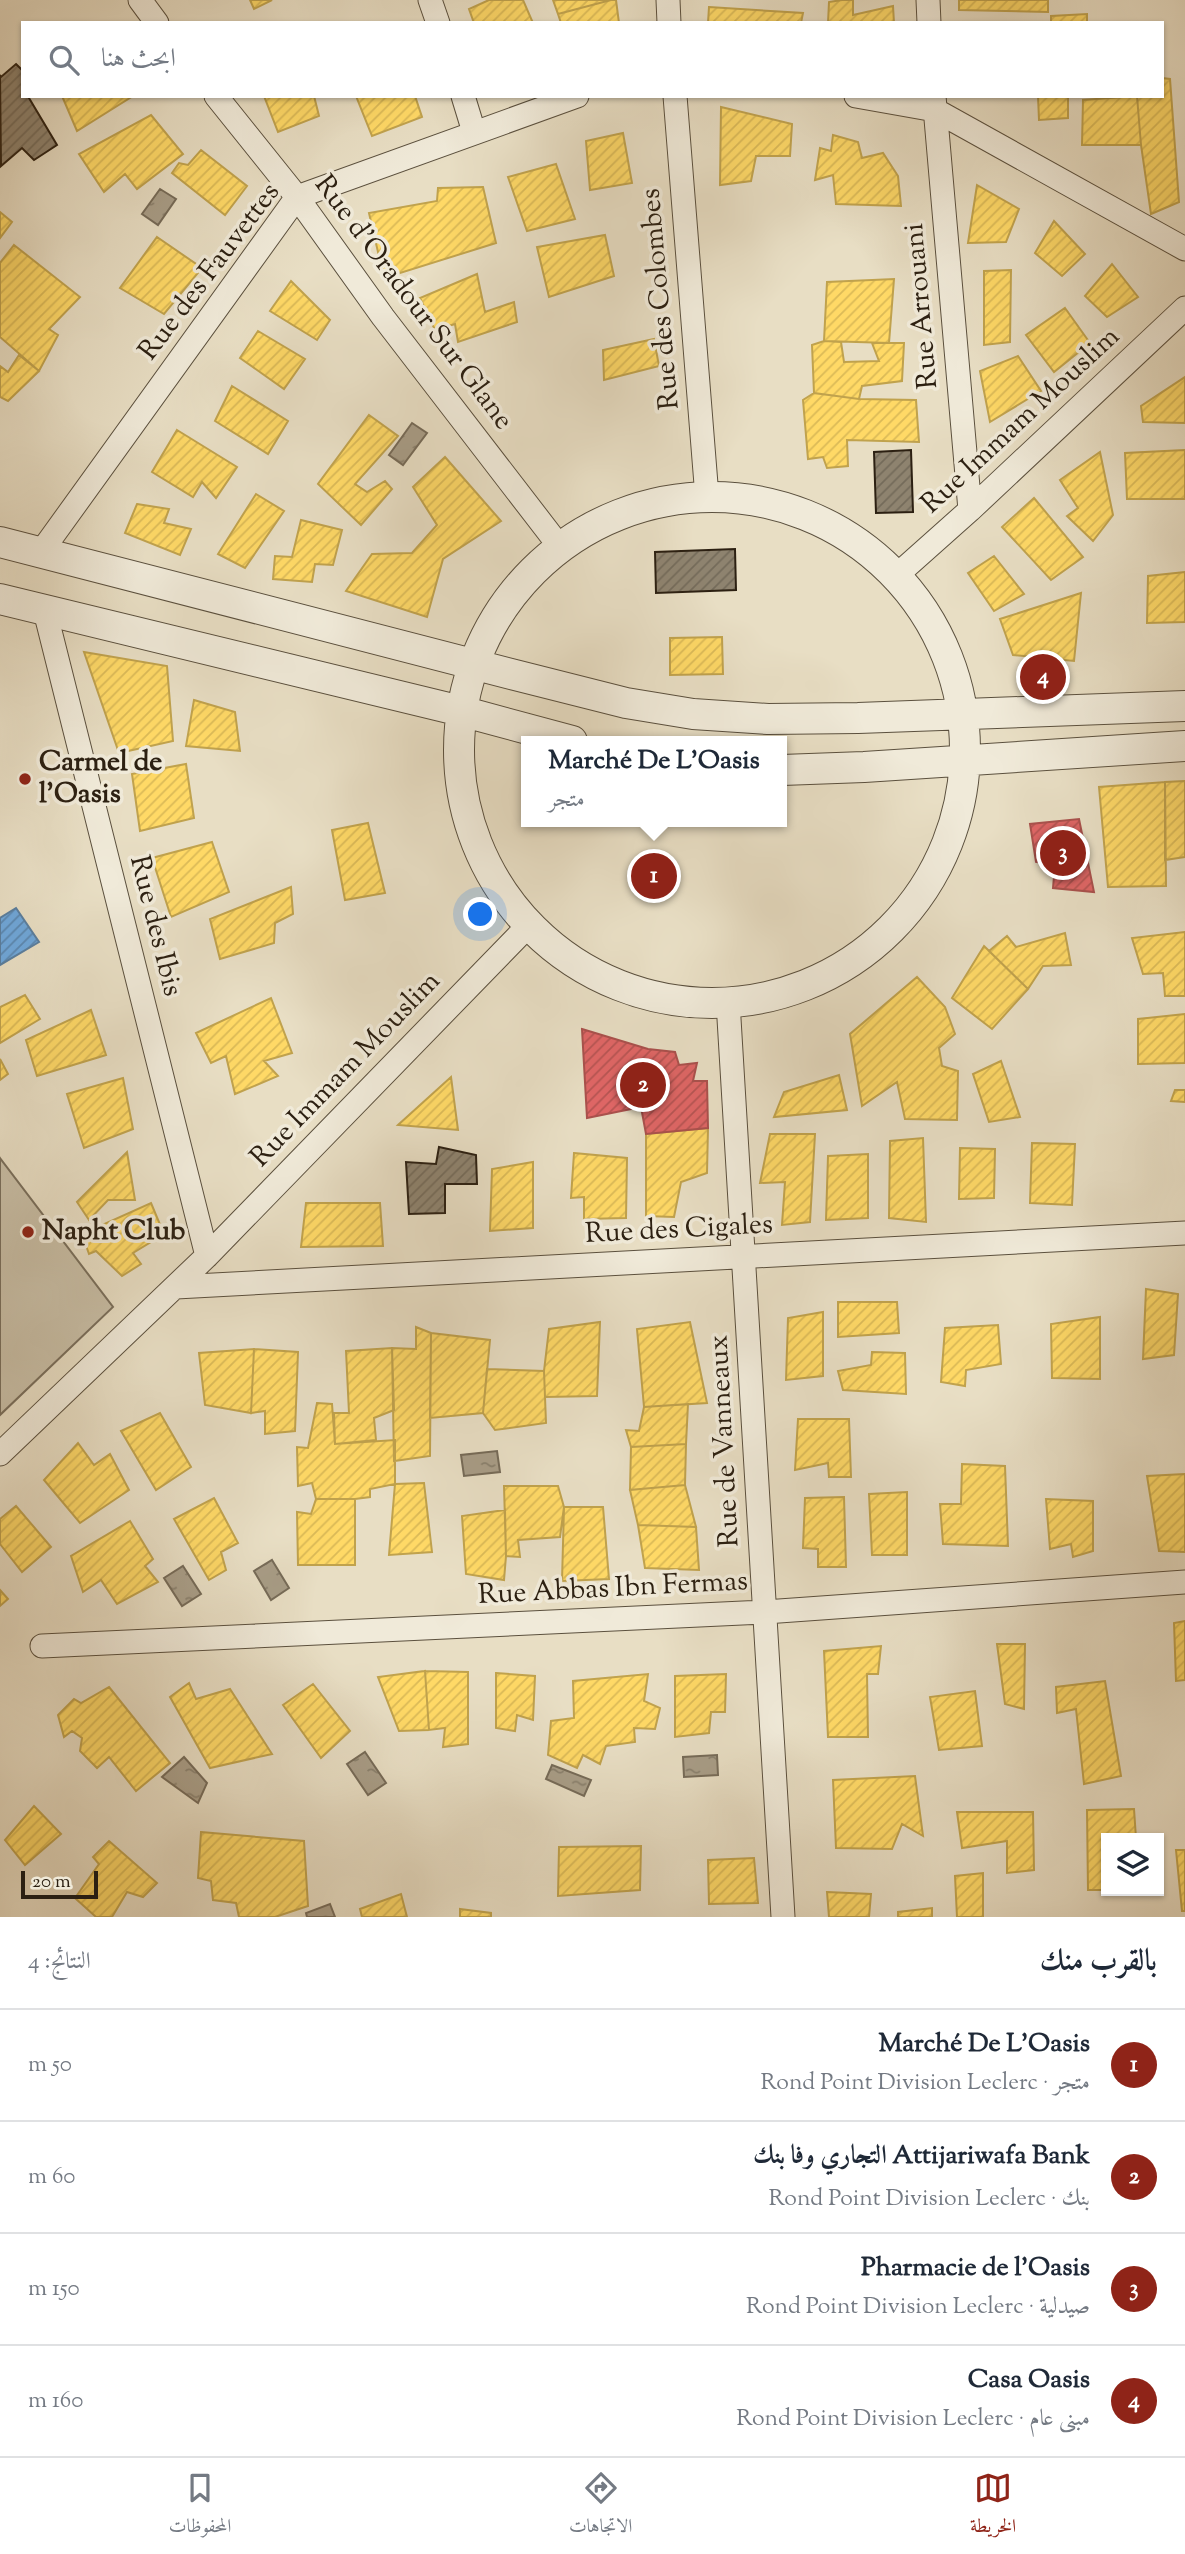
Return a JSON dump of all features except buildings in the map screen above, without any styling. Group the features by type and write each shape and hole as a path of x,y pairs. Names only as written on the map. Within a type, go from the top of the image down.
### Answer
{"street":[{"path":"140,0 156,21"},
{"path":"430,0 437,21"},
{"path":"668,0 669,21"},
{"path":"928,0 929,21"},
{"name":"Rue d'Oradour Sur Glane","path":"218,98 297,197 383,317 560,547"},
{"path":"464,98 474,132"},
{"name":"Rue des Fauvettes","path":"41,552 297,197 571,98"},
{"name":"Rue des Colombes","path":"675,98 707,496"},
{"path":"878,98 934,103 1185,249"},
{"name":"Rue Arrouani","path":"934,103 971,510"},
{"name":"Rue Immam Mouslim","path":"897,575 971,510 1185,309"},
{"path":"707,496 756,500 818,519 873,553 897,575 927,615 943,644 955,676 963,715 966,761 959,807 949,840 934,872 893,927 839,969 808,984 775,995 728,1002 681,1001 628,990 569,961 528,926 490,875 472,836 460,785 457,754 461,711 472,663 489,628 509,597 533,570 560,547 605,520 638,507 672,499 707,496"},
{"path":"0,542 626,703 693,714 768,719 1185,706"},
{"path":"0,599 554,736"},
{"name":"Rue des Ibis","path":"45,611 207,1256"},
{"path":"787,769 966,761 1185,746"},
{"name":"Rue Immam Mouslim","path":"0,1454 207,1256 528,926"},
{"name":"Rue de Vanneaux","path":"728,1002 783,1917"},
{"name":"Rue des Cigales","path":"176,1287 1185,1233"},
{"name":"Rue Abbas Ibn Fermas","path":"42,1646 765,1612 1185,1582"}],"shaded area":[{"name":"Napht Club","path":"0,1158 113,1307 0,1415"}],"water":[{"path":"160,189 176,199 158,225 142,214"},
{"path":"412,423 427,433 403,465 389,455"},
{"path":"497,1451 500,1472 464,1476 461,1455"},
{"path":"272,1560 289,1588 271,1600 254,1571"},
{"path":"183,1566 201,1594 182,1606 164,1578"},
{"path":"365,1752 386,1783 368,1795 347,1764"},
{"path":"717,1755 718,1775 684,1777 683,1757"},
{"path":"184,1757 207,1783 198,1803 162,1777"},
{"path":"552,1765 591,1780 584,1796 546,1779"},
{"path":"330,1904 335,1917 307,1917 306,1913"}],"place":[{"name":"Casa Oasis","path":"1043,677"},
{"name":"Carmel de l'Oasis","path":"25,779"},
{"name":"Pharmacie de l'Oasis","path":"1063,853"},
{"name":"Marché De L'Oasis","path":"654,876"},
{"name":"Attijariwafa Bank التجاري وفا بنك","path":"643,1085"},
{"name":"Napht Club","path":"28,1232"}]}
